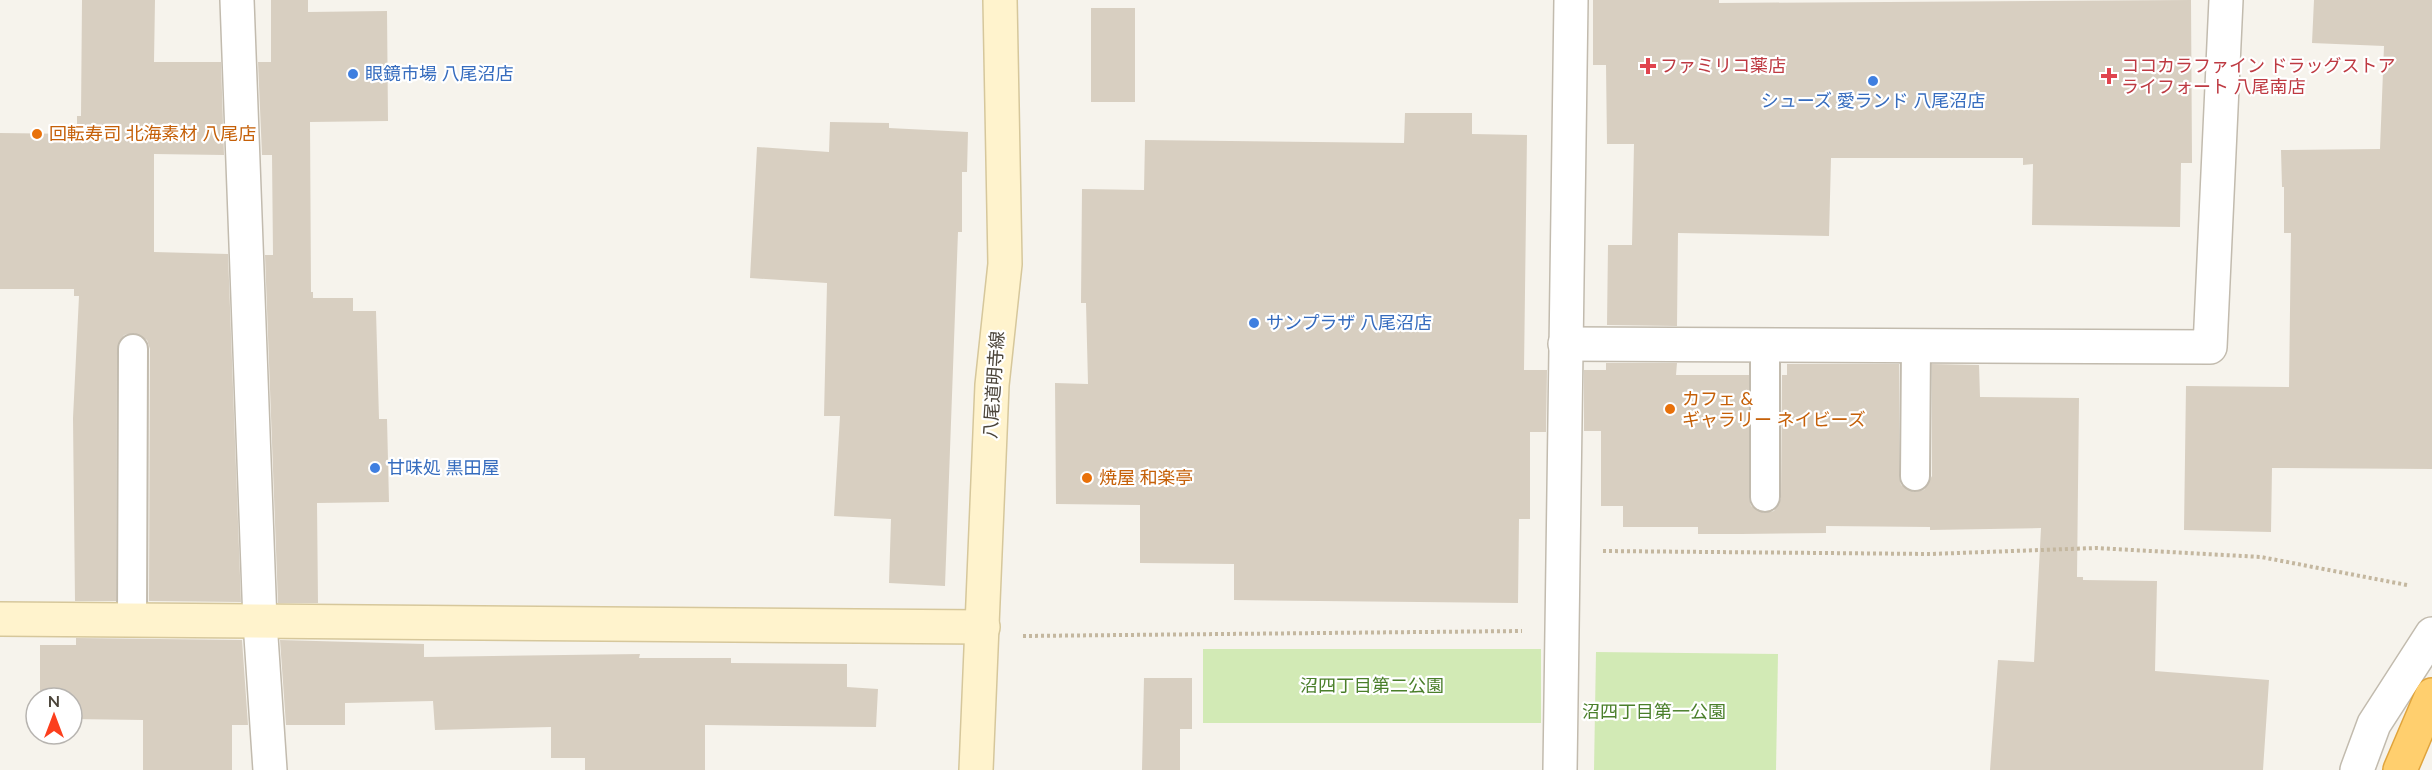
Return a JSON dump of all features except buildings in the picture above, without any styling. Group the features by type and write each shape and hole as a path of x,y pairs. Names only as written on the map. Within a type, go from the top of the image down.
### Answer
{"highway":[{"path":"2400,770 2432,695"}],"street":[{"path":"237,0 260,622 270,770"},
{"name":"八尾道明寺線","path":"976,770 992,385 1005,264 1000,0"},
{"path":"1560,770 1571,0"},
{"path":"1565,344 2210,347 2226,0"},
{"path":"0,619 983,627"},
{"path":"2357,770 2374,724 2432,633"}],"lane":[{"path":"1765,344 1765,497"},
{"path":"1915,476 1916,345"},
{"path":"132,621 133,349"}],"path":[{"path":"1563,551 1930,554 2096,548 2261,557 2407,585"},
{"path":"1021,636 1562,631"}],"green space":[{"name":"沼四丁目第二公園","path":"1203,649 1541,649 1541,723 1203,723"},
{"name":"沼四丁目第一公園","path":"1596,652 1778,654 1776,770 1594,770"}],"place":[{"name":"ファミリコ薬店","path":"1648,66"},
{"name":"眼鏡市場 八尾沼店","path":"353,74"},
{"name":"ココカラファイン ドラッグストア ライフォート 八尾南店","path":"2109,76"},
{"name":"シューズ 愛ランド 八尾沼店","path":"1873,81"},
{"name":"回転寿司 北海素材 八尾店","path":"37,134"},
{"name":"サンプラザ 八尾沼店","path":"1254,323"},
{"name":"カフェ & ギャラリー ネイビーズ","path":"1670,409"},
{"name":"甘味処 黒田屋","path":"375,468"},
{"name":"焼屋 和楽亭","path":"1087,478"}]}
